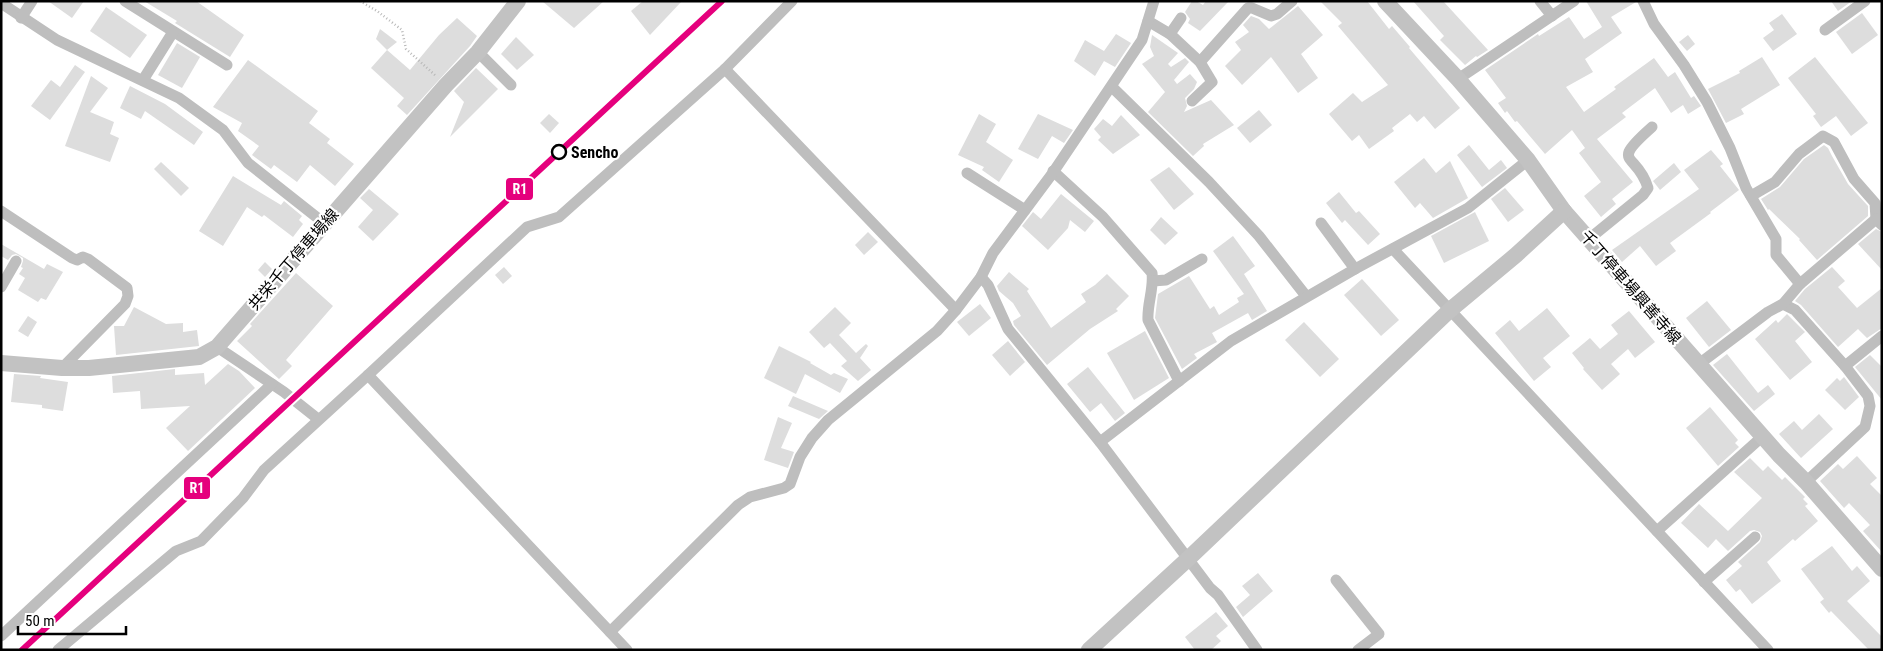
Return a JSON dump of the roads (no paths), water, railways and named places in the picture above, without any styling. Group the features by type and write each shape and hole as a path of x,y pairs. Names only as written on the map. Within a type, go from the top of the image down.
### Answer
{"main road":[{"name":"千丁停車場興善寺線","path":"1385,1 1458,79 1528,160 1564,211 1882,569"},
{"name":"共栄千丁停車場線","path":"1,363 62,368 89,368 199,357 217,347 446,85 478,52 513,3"},
{"path":"1089,650 1189,558 1450,310 1516,255 1564,211"}],"street":[{"path":"21,18 32,1"},
{"path":"125,1 227,65"},
{"path":"58,650 176,551 201,541 243,498 264,470 527,227 559,217 724,68 792,1"},
{"path":"610,632 738,505 750,497 784,488 790,484 804,451 812,438 828,420 936,331 956,310 981,277 993,253 1053,172 1112,87 1142,40 1154,1"},
{"path":"1200,62 1248,8 1272,16 1278,14 1292,1"},
{"path":"1540,1 1552,16"},
{"path":"1458,79 1574,1"},
{"path":"1643,1 1654,24 1684,65 1707,102 1730,148 1746,188 1776,239 1776,255 1800,284"},
{"path":"1826,30 1866,1"},
{"path":"1,3 56,40 179,98 222,130 248,163 324,223"},
{"path":"1170,34 1180,18"},
{"path":"1148,21 1170,34 1200,62 1212,82 1192,101"},
{"path":"143,80 173,32"},
{"path":"478,52 511,85"},
{"path":"724,68 956,310"},
{"path":"1112,87 1209,182 1259,236 1306,296"},
{"path":"1589,239 1644,195 1648,188 1646,181 1628,158 1628,151 1652,127"},
{"path":"1699,364 1768,312 1783,304 1800,284 1879,222 1876,203 1854,179 1834,142 1823,136 1799,154 1775,182 1751,196"},
{"path":"1100,442 1231,341 1306,296 1468,208 1528,160"},
{"path":"1053,172 1104,217 1152,273 1153,281 1147,312 1148,320 1180,381"},
{"path":"967,173 1025,210"},
{"path":"1,210 72,258 77,260 83,257 88,259 127,288 126,304 62,368"},
{"path":"1321,223 1355,269"},
{"path":"1393,249 1768,650"},
{"path":"1153,281 1166,280 1202,259"},
{"path":"1,287 16,261"},
{"path":"981,277 988,285 1008,329 1100,442 1257,650"},
{"path":"1783,304 1795,310 1845,366 1868,396 1869,416 1865,427 1806,482"},
{"path":"1845,366 1882,336"},
{"path":"217,347 272,384 318,419"},
{"path":"368,375 627,650"},
{"path":"1,636 272,384"},
{"path":"1657,531 1763,436"},
{"path":"1704,582 1756,537"},
{"path":"1336,580 1379,634 1358,650"}],"place":[{"name":"Sencho","path":"559,152"}]}
